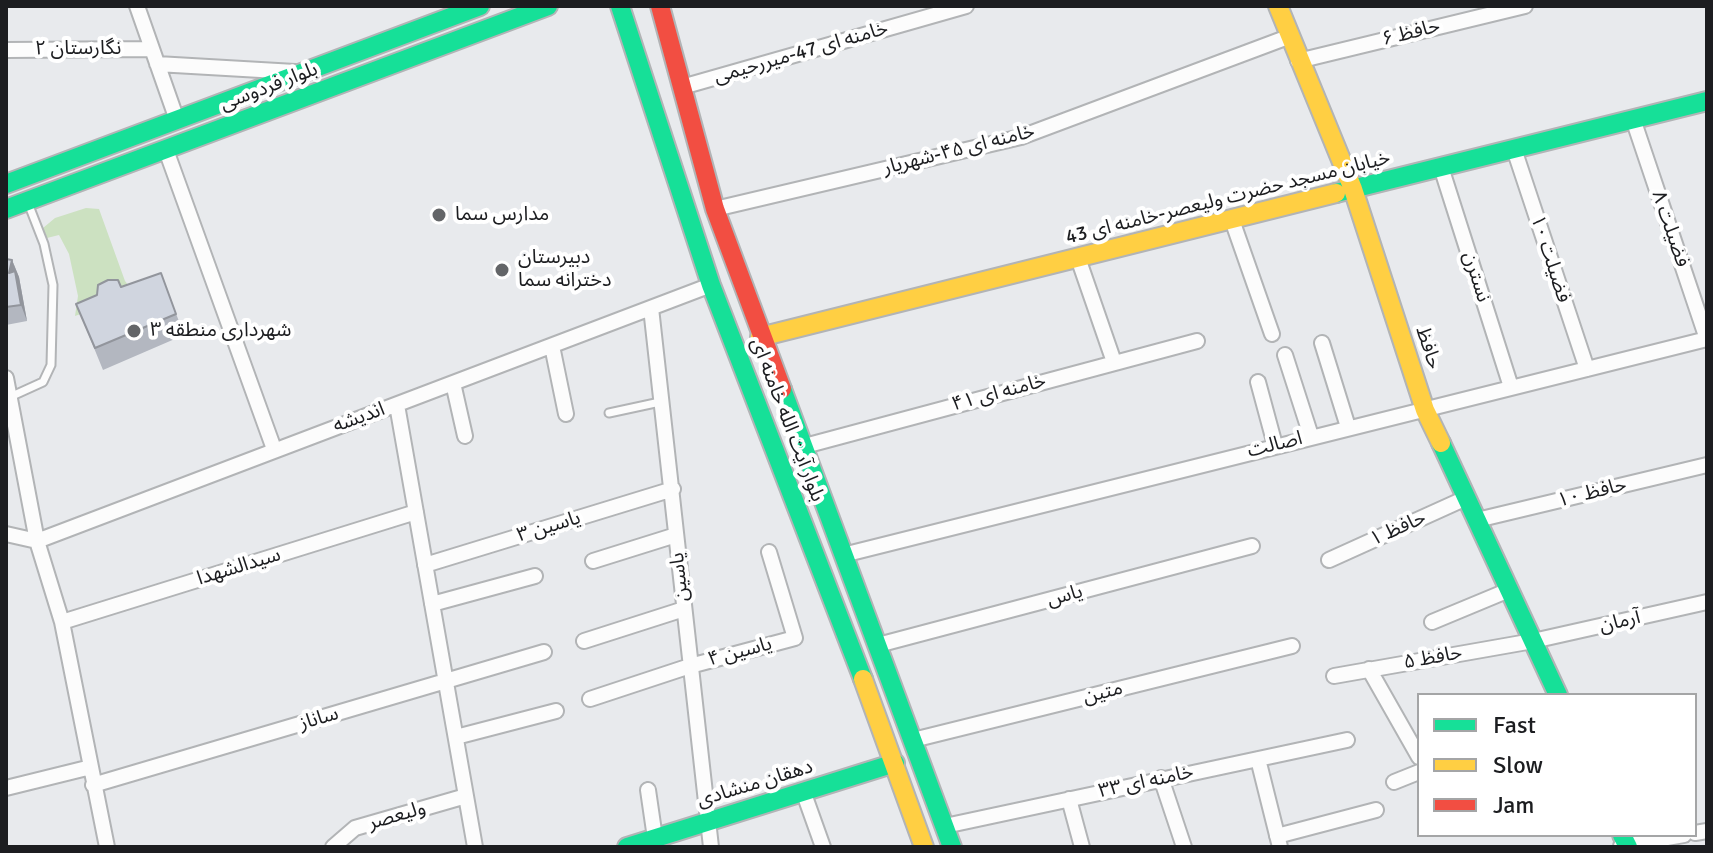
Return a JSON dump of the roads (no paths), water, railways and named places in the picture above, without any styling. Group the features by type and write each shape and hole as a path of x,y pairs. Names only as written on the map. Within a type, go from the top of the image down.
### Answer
{"main road":[{"name":"بلوار فردوسی","path":"6,184 15,177 177,120 480,6"},
{"name":"بلوار فردوسی","path":"6,209 548,6"},
{"name":"بلوار آیت الله خامنه ای","path":"620,6 636,47 711,285 895,763 924,847"},
{"name":"بلوار آیت الله خامنه ای","path":"660,6 715,209 952,847"},
{"name":"حافظ","path":"1278,6 1288,37 1353,189 1425,410 1557,693"},
{"path":"636,47 655,32 665,35 670,43"},
{"name":"خیابان مسجد حضرت ولیعصر-خامنه ای 43","path":"760,337 1707,101"},
{"name":"دهقان منشادی","path":"627,847 895,763"}],"street":[{"path":"137,6 149,49 177,120"},
{"name":"خامنه ای 47-میررحیمی","path":"682,87 966,6"},
{"name":"حافظ ۶","path":"1298,61 1525,6"},
{"name":"خامنه ای ۴۵-شهریار","path":"715,209 1021,137 1288,37"},
{"name":"نگارستان ۲","path":"6,50 149,49"},
{"path":"157,64 304,73"},
{"name":"فضیلت ۸","path":"1633,119 1707,339"},
{"name":"فضیلت ۱۰","path":"1514,149 1587,369"},
{"path":"166,150 274,449"},
{"name":"نسترن","path":"1441,167 1511,387"},
{"path":"1232,220 1272,334"},
{"path":"1078,258 1114,362"},
{"name":"اندیشه","path":"37,541 711,285"},
{"name":"یاسین","path":"651,308 711,847"},
{"name":"اصالت","path":"843,555 1707,339"},
{"name":"خامنه ای ۴۱","path":"801,447 1197,341"},
{"path":"1322,343 1348,427"},
{"path":"552,346 566,414"},
{"path":"1285,355 1311,436"},
{"path":"6,378 37,541 62,622 107,847"},
{"path":"1258,382 1275,445"},
{"path":"453,383 465,436"},
{"path":"397,405 475,847"},
{"name":"حافظ ۱۰","path":"1477,520 1707,465"},
{"name":"یاسین ۳","path":"425,565 673,489"},
{"name":"حافظ ۱","path":"1329,560 1466,498"},
{"name":"سیدالشهدا","path":"62,622 416,512"},
{"path":"6,534 37,541"},
{"path":"593,561 676,535"},
{"name":"یاس","path":"878,645 1252,546"},
{"name":"یاسین ۴","path":"690,666 795,638 769,552"},
{"path":"432,604 535,576"},
{"path":"1432,622 1509,590"},
{"name":"آرمان","path":"1533,641 1707,602"},
{"path":"584,641 684,609"},
{"name":"حافظ ۵","path":"1334,676 1533,641"},
{"name":"متین","path":"913,740 1292,646"},
{"name":"ساناز","path":"93,785 544,652"},
{"path":"590,699 690,666"},
{"path":"1369,669 1417,753"},
{"path":"456,737 556,711"},
{"name":"خامنه ای ۳۳","path":"945,826 1347,740"},
{"path":"1258,759 1278,842 1376,810"},
{"path":"6,788 91,767"},
{"path":"1394,782 1417,773"},
{"path":"1161,778 1184,847"},
{"path":"648,790 655,838"},
{"path":"803,791 823,847"},
{"name":"ولیعصر","path":"333,847 355,828 466,796"},
{"path":"1069,799 1082,847"},
{"path":"1624,844 1671,837"}],"lane":[{"path":"10,397 43,382 51,365 55,299 52,276 27,201"},
{"path":"609,413 660,402"}],"place":[{"name":"مدارس سما","path":"439,215"},
{"name":"دبیرستان دخترانه سما","path":"502,270"},
{"name":"شهرداری منطقه ۳","path":"134,331"}]}
